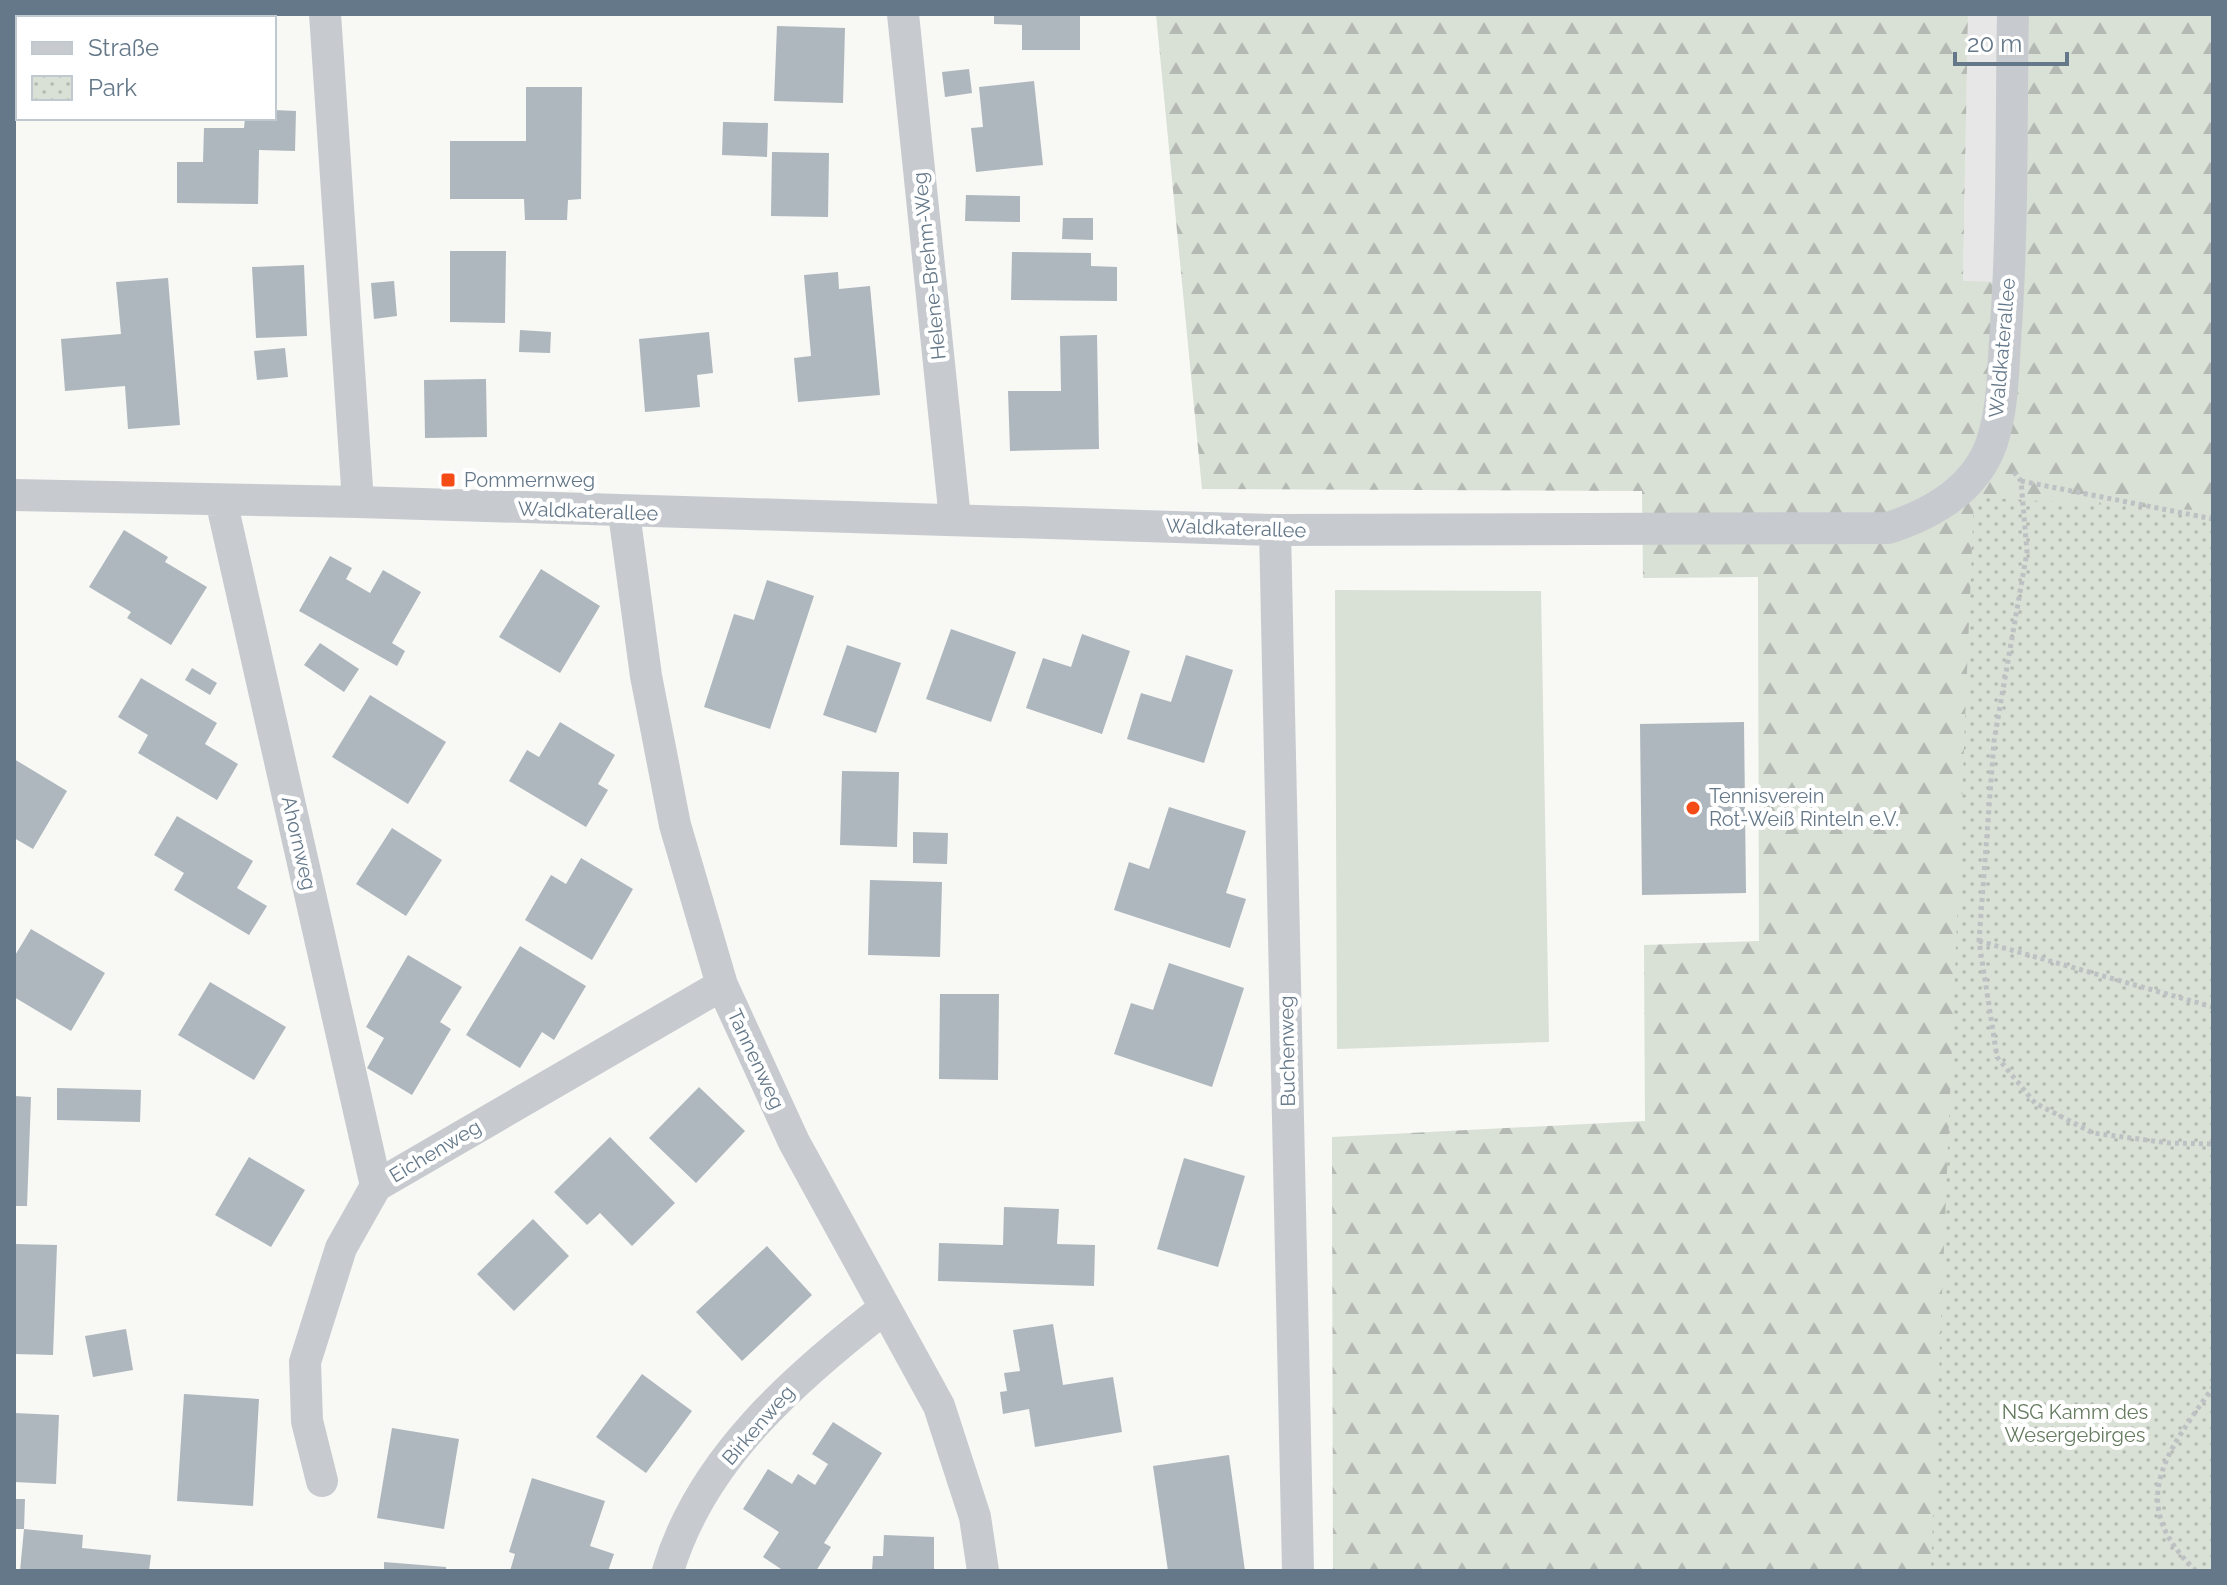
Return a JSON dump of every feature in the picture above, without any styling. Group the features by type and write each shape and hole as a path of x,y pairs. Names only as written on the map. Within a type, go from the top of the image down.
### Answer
{"street":[{"path":"325,14 358,502"},
{"name":"Helene-Brehm-Weg","path":"903,14 955,519"},
{"name":"Waldkaterallee","path":"14,495 358,502 624,513 955,519 1275,530 1888,528 1925,517 1952,498 1975,472 1991,443 2001,397 2009,271 2013,14"},
{"name":"Ahornweg","path":"221,500 376,1186"},
{"name":"Tannenweg","path":"624,513 646,676 675,825 722,985 794,1142 939,1406 975,1517 983,1571"},
{"name":"Buchenweg","path":"1275,530 1298,1571"},
{"name":"Eichenweg","path":"322,1481 307,1421 305,1362 341,1248 376,1186 722,985"},
{"name":"Birkenweg","path":"668,1571 673,1552 709,1483 760,1418 817,1360 885,1308"}],"path":[{"path":"2213,519 2021,481 2027,552 1994,741 1979,941 1997,1057 2035,1103 2093,1133 2169,1143 2213,1144"},
{"path":"1979,941 2213,1007"},
{"path":"2196,1571 2171,1547 2156,1494 2166,1455 2213,1387"}],"shaded area":[{"path":"1968,14 2029,14 2025,283 1963,282"}],"green space":[{"path":"1156,14 1968,14 1963,281 2024,283 2029,14 2213,14 2213,1571 1333,1571 1332,1137 1645,1121 1644,945 1759,941 1758,577 1643,578 1642,491 1202,489"},
{"name":"NSG Kamm des Wesergebirges","path":"1974,497 2213,511 2213,1571 1931,1571"},
{"path":"1335,590 1541,591 1549,1042 1337,1049"}],"building":[{"path":"994,14 1080,14 1080,50 1022,50 1022,25 994,24"},
{"path":"777,26 845,28 843,103 774,101"},
{"path":"969,69 972,93 945,97 942,72"},
{"path":"1034,81 1043,165 976,172 971,128 983,127 979,87"},
{"path":"526,87 582,87 581,199 568,200 567,220 525,220 524,199 450,199 450,141 526,141"},
{"path":"276,110 296,111 295,151 259,150 258,204 177,203 177,162 203,162 204,128 244,128 245,120 276,120"},
{"path":"723,122 768,123 767,157 722,155"},
{"path":"772,152 829,153 828,217 771,216"},
{"path":"966,195 1020,196 1020,222 965,221"},
{"path":"1063,218 1093,218 1093,240 1062,239"},
{"path":"450,251 506,251 505,323 450,322"},
{"path":"1012,252 1091,253 1091,266 1117,267 1117,301 1011,300"},
{"path":"304,265 307,336 256,338 252,267"},
{"path":"838,272 839,289 870,286 880,395 798,402 794,358 811,356 804,275"},
{"path":"168,278 180,425 128,429 125,386 65,391 61,339 121,334 116,282"},
{"path":"394,281 397,316 374,319 371,283"},
{"path":"520,330 551,332 550,353 519,352"},
{"path":"709,332 713,373 697,375 700,407 645,412 639,339"},
{"path":"1097,335 1099,449 1010,451 1008,391 1061,391 1060,336"},
{"path":"285,348 288,377 257,380 254,351"},
{"path":"486,379 487,437 425,438 424,380"},
{"path":"124,530 168,557 165,562 207,587 171,645 127,618 131,612 89,587"},
{"path":"330,556 352,568 346,579 370,593 383,570 421,592 392,643 405,651 397,666 299,611"},
{"path":"541,569 600,606 560,673 499,637"},
{"path":"767,580 814,596 770,729 704,707 734,614 754,620"},
{"path":"951,629 1016,652 991,722 926,699"},
{"path":"1082,634 1130,651 1102,734 1026,708 1043,658 1071,667"},
{"path":"320,643 359,669 344,692 304,665"},
{"path":"847,645 901,663 876,733 823,715"},
{"path":"1186,655 1233,670 1204,763 1127,739 1141,693 1171,702"},
{"path":"192,668 217,683 210,695 185,680"},
{"path":"141,678 217,723 205,744 238,764 217,800 138,753 148,735 118,717"},
{"path":"370,695 446,742 408,804 332,757"},
{"path":"560,722 615,755 598,784 608,790 586,827 509,781 527,750 539,757"},
{"name":"Tennisverein Rot-Weiß Rinteln e.V.","path":"1744,722 1746,893 1642,895 1640,724"},
{"path":"14,759 67,791 33,849 14,838"},
{"path":"842,771 899,772 897,847 840,845"},
{"path":"1169,807 1246,831 1226,893 1246,899 1230,948 1114,910 1129,862 1149,869"},
{"path":"177,816 253,861 237,888 267,906 249,935 174,890 184,873 154,855"},
{"path":"392,828 442,860 406,916 356,884"},
{"path":"913,832 948,833 947,864 913,863"},
{"path":"581,858 633,889 592,960 525,920 551,875 566,884"},
{"path":"870,880 942,882 940,957 868,955"},
{"path":"31,929 105,973 71,1031 14,997 14,957"},
{"path":"520,946 586,986 554,1040 542,1032 520,1068 466,1035"},
{"path":"408,955 462,987 440,1022 451,1029 412,1095 367,1068 384,1038 366,1027"},
{"path":"1169,963 1244,988 1212,1087 1114,1054 1131,1003 1153,1010"},
{"path":"210,982 286,1027 254,1080 178,1035"},
{"path":"940,994 999,994 998,1080 939,1079"},
{"path":"699,1087 745,1131 696,1183 649,1138"},
{"path":"57,1088 141,1090 140,1122 57,1120"},
{"path":"14,1096 31,1097 27,1206 14,1206"},
{"path":"610,1137 675,1203 632,1246 600,1213 587,1225 554,1192"},
{"path":"249,1157 305,1190 271,1247 215,1215"},
{"path":"1184,1158 1245,1176 1218,1267 1157,1249"},
{"path":"1004,1207 1059,1209 1057,1244 1095,1245 1094,1286 938,1281 939,1243 1003,1245"},
{"path":"533,1219 569,1256 514,1311 477,1274"},
{"path":"14,1244 57,1245 53,1355 14,1354"},
{"path":"767,1246 812,1295 742,1361 696,1312"},
{"path":"1053,1324 1063,1385 1113,1377 1122,1432 1035,1447 1029,1409 1003,1414 1000,1392 1007,1391 1004,1373 1020,1371 1013,1330"},
{"path":"126,1329 133,1370 93,1377 85,1336"},
{"path":"642,1374 692,1411 646,1473 596,1437"},
{"path":"184,1394 259,1399 253,1506 177,1501"},
{"path":"14,1413 59,1415 56,1484 14,1482"},
{"path":"833,1422 882,1453 824,1543 831,1547 816,1571 784,1571 763,1557 779,1532 743,1509 768,1469 792,1484 798,1474 815,1485 828,1464 812,1454"},
{"path":"392,1428 459,1439 444,1529 377,1518"},
{"path":"1229,1455 1245,1571 1168,1571 1153,1466"},
{"path":"532,1478 605,1501 590,1546 614,1554 608,1571 510,1571 515,1554 509,1552"},
{"path":"14,1499 25,1499 24,1529 14,1529"},
{"path":"24,1529 83,1535 82,1548 151,1555 149,1571 20,1571"},
{"path":"884,1535 934,1537 934,1571 872,1571 873,1556 883,1556"},
{"path":"384,1562 446,1567 446,1571 384,1571"}],"place":[{"name":"Pommernweg","path":"448,480"},
{"name":"Tennisverein Rot-Weiß Rinteln e.V.","path":"1693,808"}]}
